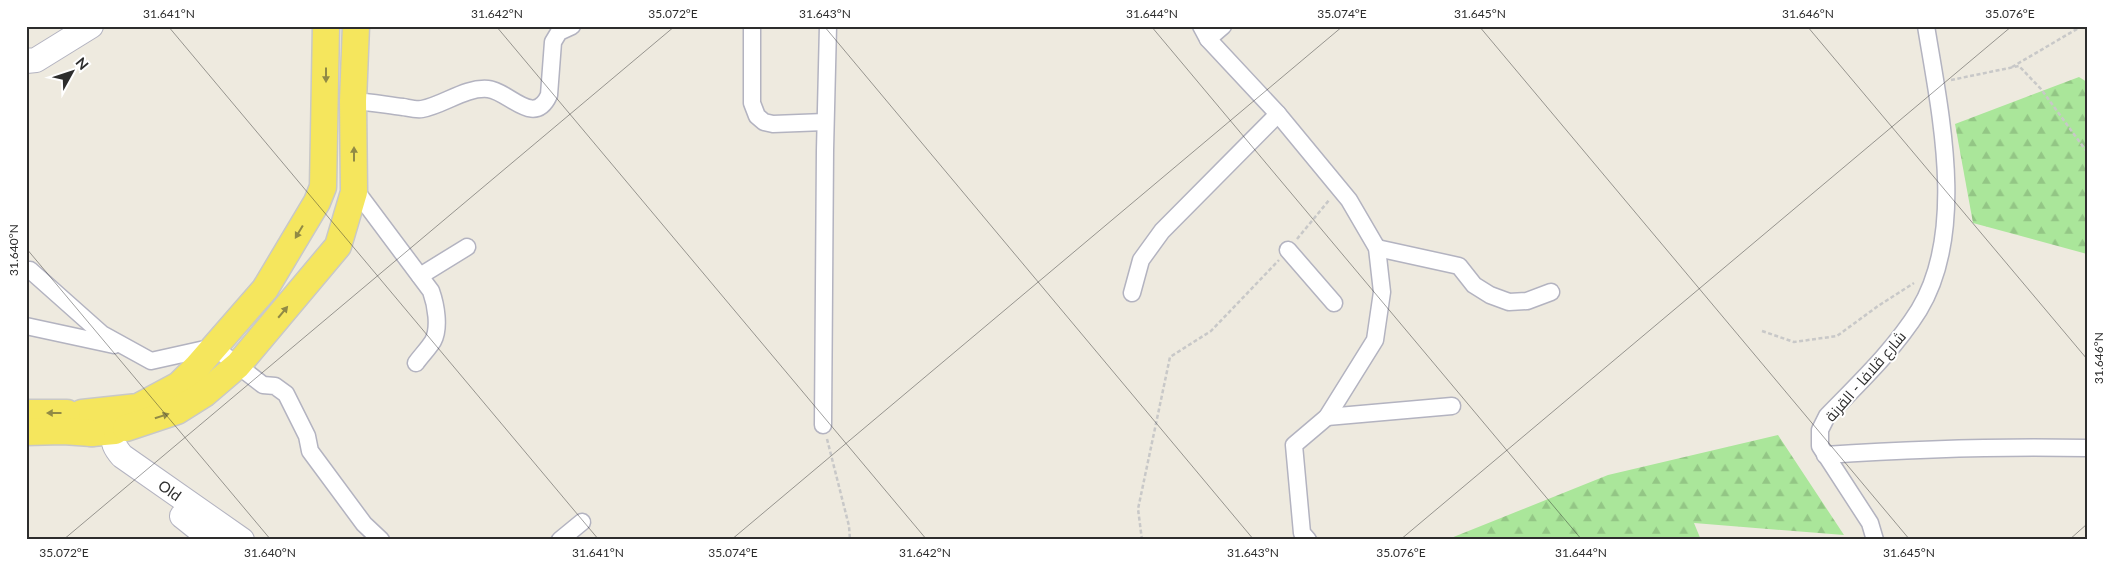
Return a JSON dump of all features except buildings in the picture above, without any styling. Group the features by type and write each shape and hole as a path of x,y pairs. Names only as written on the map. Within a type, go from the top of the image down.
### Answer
{"main road":[{"path":"26,61 36,60 90,26"},
{"path":"26,414 101,429 176,387 196,368 265,289 317,202 322,187 326,107 326,26"},
{"path":"26,432 101,429 177,412 204,394 238,365 338,246 354,188 353,101 356,26"},
{"name":"Old","path":"101,429 149,490 212,540"},
{"name":"Old","path":"101,429 112,440 115,448 122,456 242,540"}],"street":[{"path":"353,101 421,109 472,91 488,89 502,94 524,108 538,108 549,95 554,39 559,32 572,26"},
{"path":"752,26 752,103 757,116 764,122 773,124 825,122"},
{"path":"823,425 825,122 828,26"},
{"path":"1223,26 1205,32 1278,114 1349,200 1377,248 1382,292 1375,340 1327,417 1294,445 1302,533 1308,540"},
{"name":"شارع قلافا - القرنة","path":"1875,540 1870,524 1820,446 1819,436 1825,420 1897,342 1919,309 1936,274 1943,241 1946,162 1926,26"},
{"path":"1132,293 1141,260 1162,231 1278,114"},
{"path":"354,188 431,291 434,299 436,314 433,340 416,364"},
{"path":"420,276 468,247"},
{"path":"1377,248 1459,266 1474,285 1509,302 1527,301 1551,292"},
{"path":"1288,250 1334,303"},
{"path":"30,270 102,334 151,361 214,347 263,384 275,386 286,394 307,436 310,452 364,524 381,540"},
{"path":"26,326 128,348"},
{"path":"1327,417 1452,406"},
{"path":"1825,455 1925,448 2012,446 2087,448"},
{"path":"560,540 582,522"}],"path":[{"path":"2009,68 2082,26"},
{"path":"1934,83 2020,66 2040,89 2087,152"},
{"path":"1142,540 1138,509 1170,357 1211,331 1288,250 1339,189"},
{"path":"1762,331 1794,342 1837,336 1878,306 1920,279"},
{"path":"823,425 849,526 850,540"}],"green space":[{"path":"2079,77 2087,82 2087,254 1973,223 1955,124"},
{"path":"1778,435 1844,535 1694,523 1701,540 1446,540 1608,475"}]}
